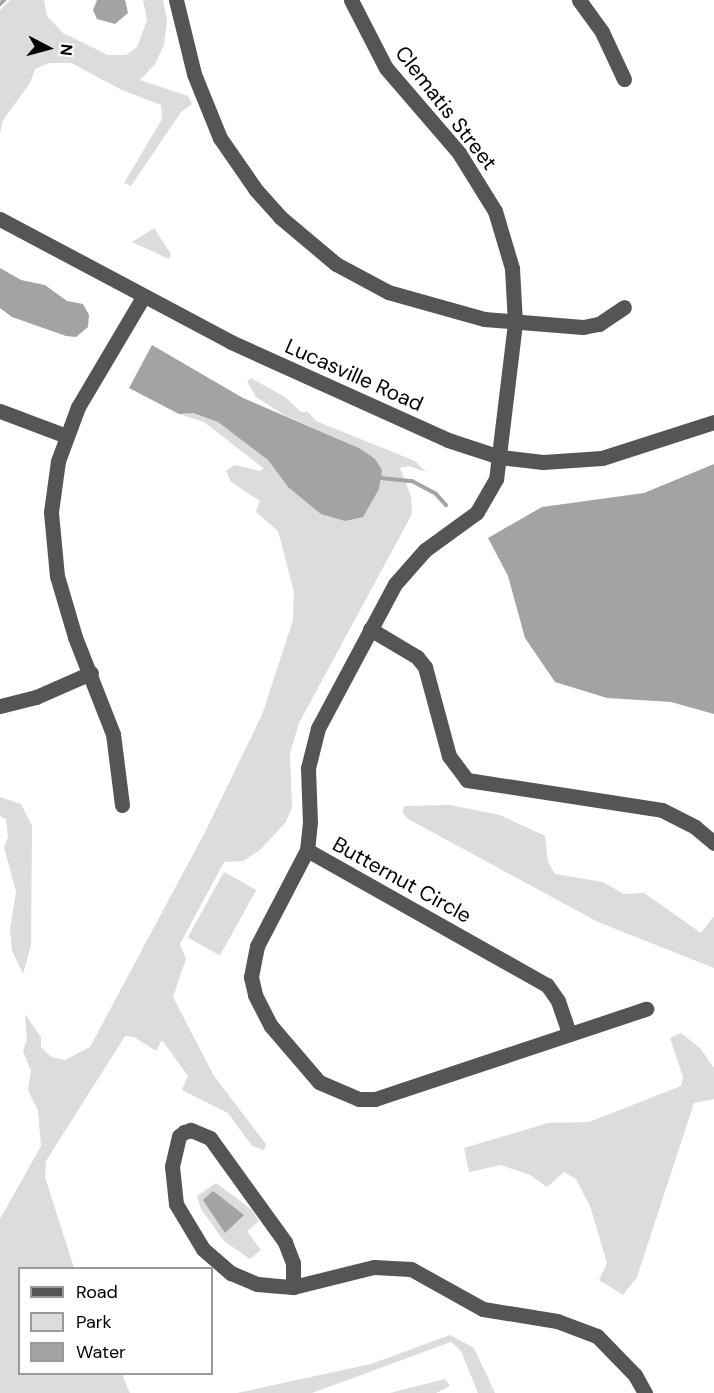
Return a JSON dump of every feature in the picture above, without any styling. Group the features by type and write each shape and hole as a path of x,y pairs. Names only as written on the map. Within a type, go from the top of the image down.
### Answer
{"street":[{"path":"176,0 194,74 220,138 256,190 280,217 336,264 388,292 452,313 515,322 583,327 599,324 624,308"},
{"name":"Clematis Street","path":"307,850 311,748 370,629 408,566 463,524 486,499 496,479 515,322 512,268 495,211 459,153 386,68 351,0"},
{"path":"579,0 602,32 624,79"},
{"name":"Lucasville Road","path":"0,219 143,297 375,408 448,440 500,457 543,462 602,458 714,422"},
{"path":"122,805 113,734 64,607 52,544 53,489 66,436 78,407 143,297"},
{"path":"0,411 66,436"},
{"path":"370,629 417,657 425,667 453,765 467,780 662,810 695,827 714,843"},
{"path":"0,706 36,697 91,673"},
{"name":"Butternut Circle","path":"568,1034 558,1000 547,985 307,850 266,925 251,977 258,1003 271,1026 319,1082 344,1096 375,1099 646,1009"},
{"path":"293,1287 293,1263 285,1242 210,1138 191,1130 184,1132 175,1147 172,1185 176,1204 189,1232 203,1249 231,1273 256,1284 293,1287 374,1267 411,1269 483,1309 557,1321 597,1336 635,1375 645,1393"}],"green space":[{"path":"10,0 44,0 47,16 63,33 108,55 126,55 137,47 147,20 143,0 163,0 167,20 164,45 155,64 140,80 188,96 192,104 181,112 131,186 124,183 162,119 161,105 122,90 71,63 49,63 35,69 30,83 3,120 0,134 0,10"},
{"path":"154,228 171,254 169,259 132,242"},
{"path":"251,378 285,397 301,412 308,412 316,421 415,461 426,472 409,466 400,468 411,496 412,514 299,723 290,753 292,808 285,823 260,850 243,861 224,862 180,944 186,959 173,997 214,1076 266,1144 264,1150 252,1146 228,1113 182,1090 188,1076 162,1040 156,1051 134,1037 125,1036 46,1161 45,1177 74,1267 18,1267 18,1375 122,1375 130,1393 0,1393 0,1219 41,1146 38,1111 28,1090 31,1071 23,1051 27,1040 25,1014 41,1037 41,1047 51,1057 65,1060 90,1047 206,830 262,715 293,620 294,592 278,531 256,512 260,501 231,482 226,471 234,465 260,471 263,468 204,422 179,414 193,413 218,422 268,460 288,487 359,448 284,415 256,397 247,381"},
{"path":"0,797 21,804 32,826 31,945 23,974 12,951 10,929 16,892 4,847 8,837 6,819 0,816"},
{"path":"449,805 500,815 545,836 548,862 555,874 603,882 624,894 644,893 701,933 714,916 714,968 598,922 408,819 402,812 405,806"},
{"path":"224,872 256,890 220,956 188,938"},
{"path":"681,1033 700,1048 714,1068 714,1099 694,1103 637,1277 623,1295 599,1280 607,1263 590,1206 576,1179 564,1172 547,1187 530,1175 501,1165 469,1172 464,1148 548,1123 589,1122 681,1086 683,1077 670,1038"},
{"path":"216,1183 251,1209 259,1221 247,1231 261,1250 250,1259 224,1241 201,1209 197,1196"},
{"path":"450,1335 474,1348 495,1393 478,1393 461,1351 451,1342 312,1393 237,1393 371,1364"},
{"path":"445,1379 450,1386 436,1393 390,1393"}],"water":[{"path":"97,0 125,0 128,13 115,24 97,19 93,10"},
{"path":"0,268 21,280 45,285 67,301 83,304 89,315 88,327 76,337 66,336 12,317 0,308"},
{"path":"152,345 243,398 359,448 375,459 382,470 379,489 363,517 345,521 321,514 288,487 268,460 218,422 193,413 179,414 129,388"},
{"path":"714,464 714,714 671,702 607,698 555,682 525,638 508,576 488,538 542,507 644,493"},
{"path":"213,1191 244,1215 225,1233 203,1200"}],"waterway":[{"path":"0,4 4,0"},
{"path":"381,478 412,481 436,494 446,505"}]}
